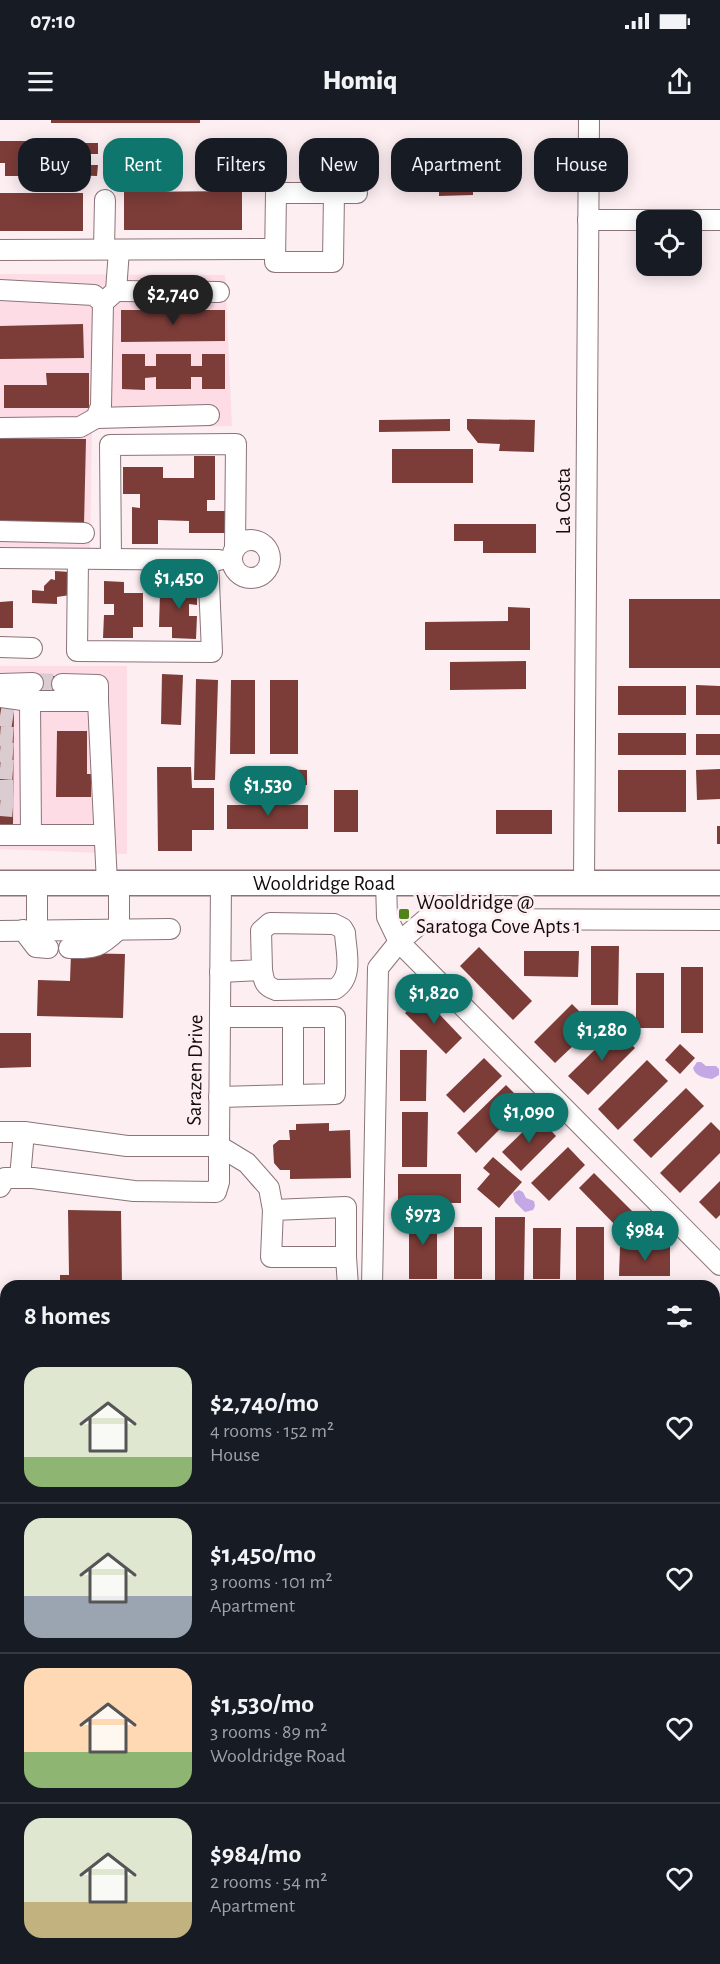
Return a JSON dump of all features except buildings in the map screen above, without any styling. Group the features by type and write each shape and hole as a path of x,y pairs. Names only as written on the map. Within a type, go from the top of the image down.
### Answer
{"main road":[{"name":"Wooldridge Road","path":"0,883 720,883"}],"street":[{"name":"La Costa","path":"584,882 589,120"},
{"path":"334,193 333,262 275,262 276,193 334,193 357,193"},
{"path":"96,418 101,406 112,250 105,200"},
{"path":"588,220 720,220"},
{"path":"0,250 275,249"},
{"path":"0,290 109,297 219,292"},
{"path":"0,428 81,428 96,418 209,415"},
{"path":"0,558 208,560 234,554 236,444 110,445 111,559"},
{"path":"0,531 84,533"},
{"path":"78,559 77,651 212,652 208,560"},
{"path":"0,647 32,648"},
{"path":"0,684 23,753 31,835"},
{"path":"62,684 98,685 104,835 119,929"},
{"path":"0,697 23,753"},
{"path":"23,753 98,701"},
{"path":"0,835 104,835"},
{"name":"Sarazen Drive","path":"0,1132 24,1132 127,1146 219,1146 221,882"},
{"path":"386,882 387,917 399,942 720,1265"},
{"path":"37,883 30,930 36,947 48,948"},
{"path":"372,1280 378,968 399,942 426,920 720,920"},
{"path":"270,923 334,924 342,928 345,933 346,977 342,985 335,989 276,990 268,988 264,982 262,970 261,931 270,923"},
{"path":"69,948 94,948 105,943 119,929"},
{"path":"0,931 171,929"},
{"path":"220,972 262,970"},
{"path":"219,1097 335,1094 335,1017 220,1017"},
{"path":"293,1017 293,1095"},
{"path":"20,1178 24,1132"},
{"path":"0,1187 5,1178 33,1178 134,1191 216,1192 219,1182 219,1146"},
{"path":"219,1146 247,1163 269,1188 273,1210 271,1257 346,1257"},
{"path":"273,1210 346,1207 348,1280"}],"shaded area":[{"path":"0,274 225,275 232,426 92,429 90,550 0,550"},
{"path":"0,666 127,666 127,854 0,849"},
{"path":"697,1062 706,1066 716,1066 719,1069 719,1075 712,1079 698,1075 693,1068"},
{"path":"519,1190 526,1198 534,1201 533,1210 525,1212 515,1202 513,1193"}],"tunnel":[{"path":"33,683 62,684"},
{"path":"0,716 13,718"},
{"path":"0,736 13,737"},
{"path":"0,752 13,753"},
{"path":"0,769 13,770"},
{"path":"0,790 13,790"},
{"path":"0,806 13,807"}],"place":[{"name":"Wooldridge @ Saratoga Cove Apts 1","path":"404,914"}]}
